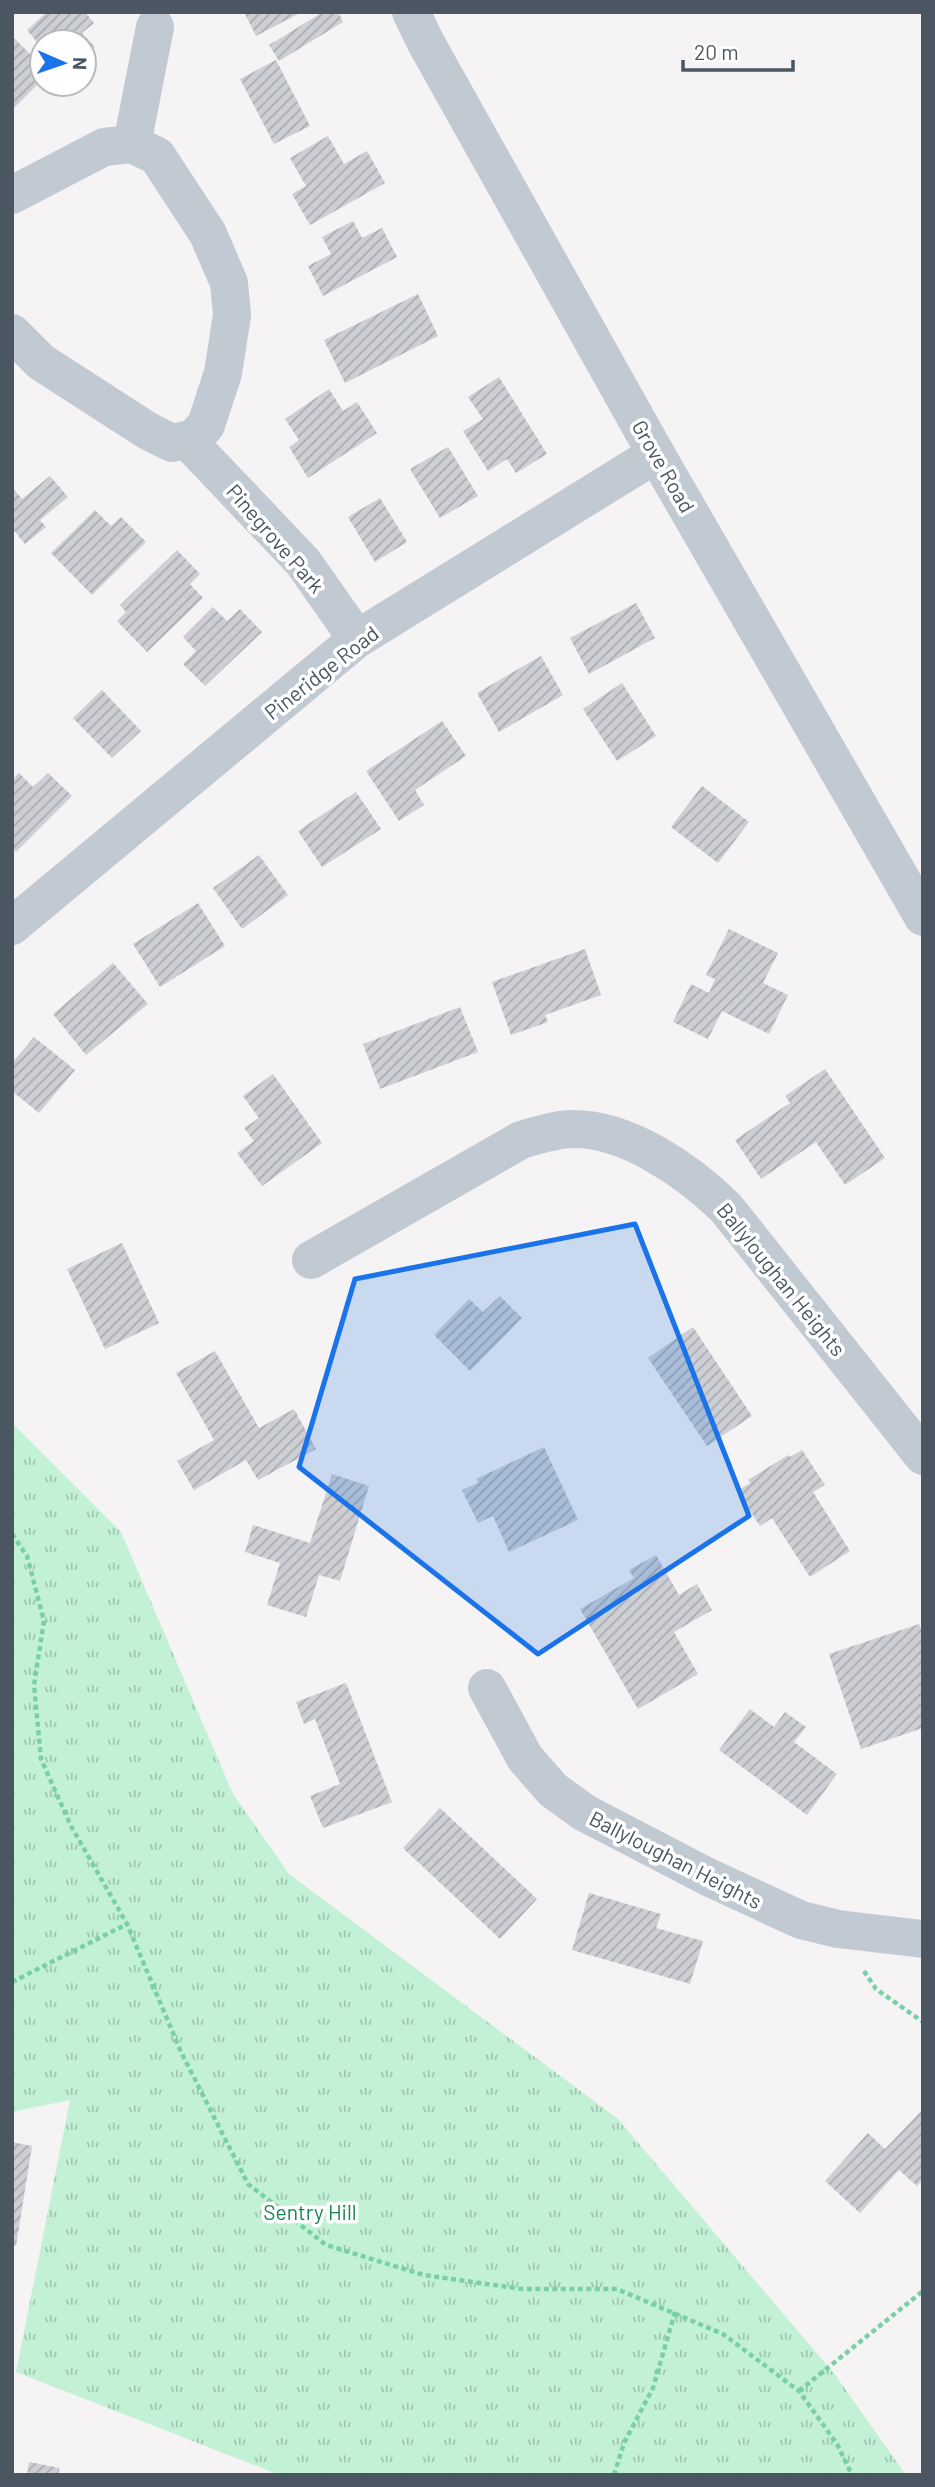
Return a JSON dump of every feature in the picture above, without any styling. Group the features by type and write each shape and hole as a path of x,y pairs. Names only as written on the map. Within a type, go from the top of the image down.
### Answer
{"street":[{"name":"Grove Road","path":"411,12 656,454 923,917"},
{"path":"132,144 155,27"},
{"path":"12,195 104,146 132,144 157,156 208,234 229,283 232,316 223,373 206,425 194,438 172,443 148,431 41,362 12,333"},
{"name":"Pinegrove Park","path":"188,441 303,562 357,639"},
{"name":"Pineridge Road","path":"12,926 357,639 656,454"},
{"name":"Ballyloughan Heights","path":"311,1260 521,1140 572,1129 607,1133 644,1148 685,1174 726,1208 923,1456"},
{"name":"Ballyloughan Heights","path":"487,1688 525,1758 553,1790 574,1807 708,1877 801,1920 838,1929 923,1939"}],"path":[{"path":"12,1534 27,1556 44,1621 34,1685 41,1759 71,1826 127,1924 181,2052 248,2184 326,2245 424,2275 522,2289 617,2289 723,2334 799,2391 837,2444 852,2475"},
{"path":"12,1982 127,1924"},
{"path":"838,1929 876,1989 923,2022"},
{"path":"799,2391 923,2291"},
{"path":"614,2475 624,2443 653,2388 675,2312"}],"highlighted area":[{"path":"635,1224 749,1516 538,1654 299,1467 355,1279"}],"green space":[{"name":"Sentry Hill","path":"12,1423 121,1532 233,1794 289,1874 618,2119 836,2376 906,2475 280,2475 16,2372 70,2100 12,2112"}],"building":[{"path":"47,12 85,12 94,23 88,28 29,28"},
{"path":"244,12 302,12 256,36"},
{"path":"323,12 338,12 343,22 279,61 269,45"},
{"path":"12,36 28,52 28,94 12,110"},
{"path":"276,60 310,126 274,144 240,79"},
{"path":"328,136 344,164 367,151 385,183 310,225 292,194 306,186 290,158"},
{"path":"353,221 362,238 382,228 397,257 323,296 308,266 331,254 322,237"},
{"path":"418,294 438,336 345,383 324,340"},
{"path":"499,377 547,454 516,473 507,459 488,471 463,431 483,419 468,397"},
{"path":"329,389 343,411 357,402 377,433 308,478 289,447 299,440 285,419"},
{"path":"448,447 478,496 440,518 410,469"},
{"path":"50,476 68,497 40,520 46,527 25,544 12,528 12,487 22,499"},
{"path":"380,498 407,542 375,562 348,517"},
{"path":"95,510 111,526 121,517 146,542 92,595 51,553"},
{"path":"177,550 200,574 190,584 203,598 147,652 117,621 126,612 120,605"},
{"path":"636,603 655,638 589,674 570,638"},
{"path":"213,607 227,621 240,609 262,632 205,686 183,664 196,651 183,637"},
{"path":"541,656 563,695 499,732 477,693"},
{"path":"622,683 656,736 617,761 583,709"},
{"path":"102,690 141,731 112,758 73,718"},
{"path":"442,721 466,756 415,790 424,805 399,821 366,771"},
{"path":"19,773 33,787 48,773 72,796 16,852 12,848 12,780"},
{"path":"702,786 749,822 718,863 671,827"},
{"path":"356,792 381,829 322,867 298,831"},
{"path":"259,855 288,895 242,929 213,888"},
{"path":"198,903 225,946 160,987 133,944"},
{"path":"729,929 778,953 763,983 788,995 769,1034 722,1011 708,1039 673,1022 691,984 709,993 715,979 706,975"},
{"path":"585,949 601,995 545,1015 548,1022 511,1035 492,982"},
{"path":"113,963 148,1004 86,1055 53,1014"},
{"path":"460,1007 478,1052 380,1089 363,1044"},
{"path":"34,1037 75,1070 39,1113 12,1091 12,1063"},
{"path":"825,1069 885,1158 845,1185 816,1142 761,1179 735,1140 790,1103 785,1096"},
{"path":"273,1074 322,1143 262,1186 237,1153 254,1141 244,1128 259,1118 243,1096"},
{"path":"122,1243 159,1323 105,1349 67,1269"},
{"path":"500,1296 522,1318 470,1371 434,1335 469,1299 483,1312"},
{"path":"693,1327 752,1416 707,1446 648,1358"},
{"path":"215,1351 259,1428 294,1409 316,1449 258,1480 246,1460 194,1490 177,1461 214,1440 176,1373"},
{"path":"544,1447 578,1520 509,1552 493,1516 478,1523 462,1490 478,1483 476,1479"},
{"path":"802,1450 825,1485 813,1492 850,1551 810,1577 772,1518 760,1526 737,1491 750,1483 748,1480 788,1455 790,1457"},
{"path":"332,1474 369,1486 340,1581 319,1575 306,1617 267,1605 280,1563 245,1552 253,1525 310,1543"},
{"path":"656,1555 679,1595 697,1584 712,1610 674,1632 698,1674 638,1709 580,1609 634,1578 629,1570"},
{"path":"919,1624 923,1635 923,1728 861,1749 829,1654"},
{"path":"346,1683 392,1802 323,1828 310,1796 340,1784 315,1719 304,1724 296,1702"},
{"path":"750,1709 774,1727 785,1712 806,1727 794,1742 837,1774 807,1815 719,1750"},
{"path":"440,1808 537,1899 500,1939 403,1848"},
{"path":"589,1893 661,1914 656,1928 703,1941 690,1984 572,1950"},
{"path":"923,2109 923,2179 917,2186 899,2170 860,2213 825,2181 868,2133 885,2149"},
{"path":"12,2142 32,2146 16,2246 12,2245"},
{"path":"29,2462 60,2468 58,2475 27,2475"}]}
